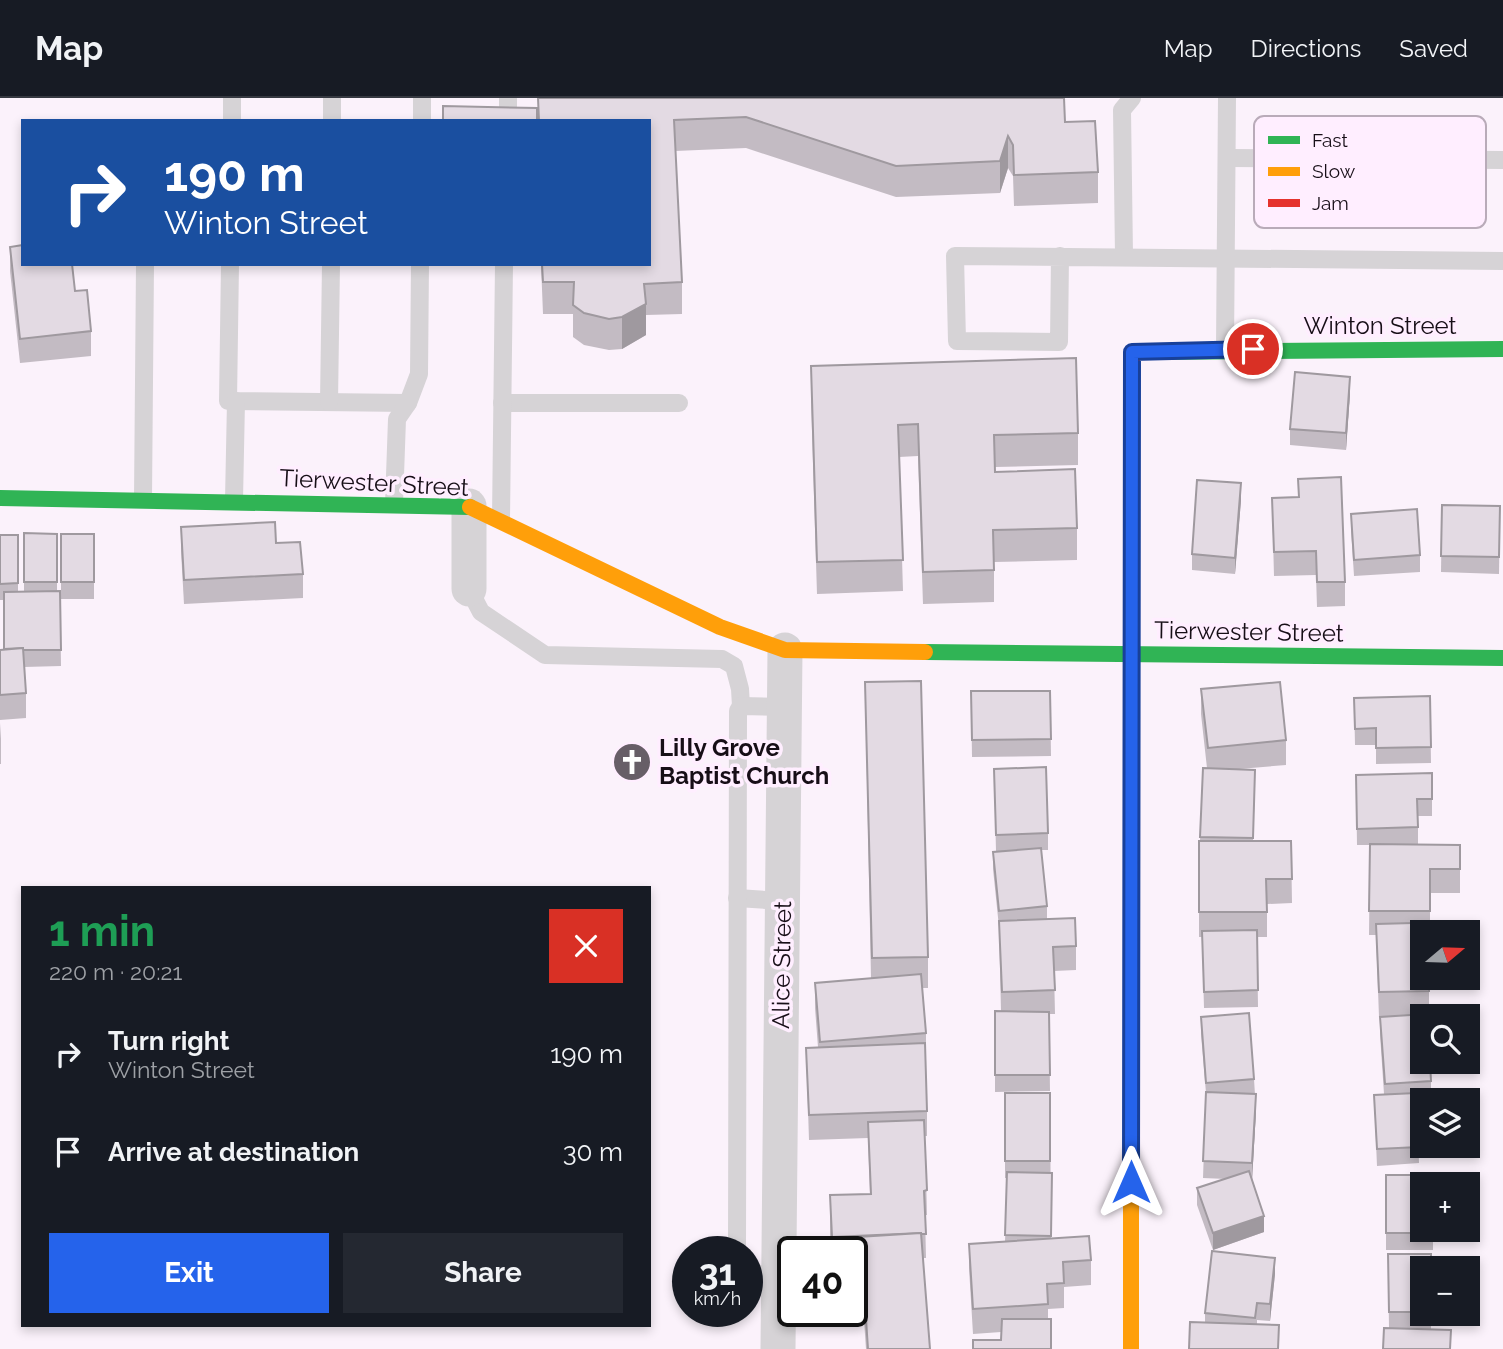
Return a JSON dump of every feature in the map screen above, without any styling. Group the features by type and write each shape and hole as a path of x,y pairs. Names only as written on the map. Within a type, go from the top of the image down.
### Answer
{"street":[{"name":"Winton Street","path":"1133,653 1132,352 1225,349 1503,349"},
{"name":"Tierwester Street","path":"0,498 143,498 469,506 501,519 720,627 785,650 1503,658"},
{"path":"469,506 469,589"},
{"name":"Alice Street","path":"778,1349 763,1273 782,901 785,650"},
{"path":"1131,1349 1133,653"}],"lane":[{"path":"232,98 232,119"},
{"path":"332,98 332,119"},
{"path":"422,98 422,119"},
{"path":"508,98 508,119"},
{"path":"1124,256 1122,110 1132,98"},
{"path":"1225,349 1227,98"},
{"path":"1228,158 1254,158"},
{"path":"1060,256 1059,342 957,341 955,256 1060,256 1124,256 1225,261 1503,261"},
{"path":"143,498 145,266"},
{"path":"230,266 228,401 408,402"},
{"path":"329,401 331,266"},
{"path":"394,504 397,419 408,402 419,374 420,266"},
{"path":"501,519 504,266"},
{"path":"234,500 236,401"},
{"path":"502,403 680,403"},
{"path":"469,589 481,612 545,655 722,659 733,666 740,689 741,706 737,898 737,1236"},
{"path":"741,706 785,707"},
{"path":"737,898 782,901"}],"building":[{"path":"538,98 1064,98 1065,122 1095,121 1098,172 1014,175 1013,145 1008,136 1000,161 896,166 746,117 674,120 682,282 644,284 646,304 622,317 609,319 584,313 573,305 574,282 543,282 542,266 651,266 651,119 539,119"},
{"path":"443,106 537,108 537,119 443,119"},
{"path":"21,245 21,266 72,266 75,291 87,290 91,331 20,339 10,247"},
{"path":"1076,358 1078,433 994,435 995,472 1075,469 1077,528 993,530 994,570 923,572 918,424 898,425 903,560 817,562 811,366"},
{"path":"1295,372 1350,377 1346,433 1290,429"},
{"path":"1341,477 1345,582 1317,582 1316,551 1274,552 1272,498 1299,497 1298,479"},
{"path":"1197,480 1241,483 1235,558 1192,554"},
{"path":"1442,505 1500,506 1499,557 1441,556"},
{"path":"1417,509 1420,555 1354,560 1351,514"},
{"path":"275,522 276,543 300,542 303,574 184,580 181,527"},
{"path":"24,533 57,534 57,582 24,582"},
{"path":"61,534 94,534 94,582 61,582"},
{"path":"0,535 18,535 18,583 0,584"},
{"path":"60,591 61,650 4,649 4,592"},
{"path":"23,648 26,693 0,695 0,650"},
{"path":"921,681 928,957 872,958 865,682"},
{"path":"1280,682 1286,740 1208,748 1201,689"},
{"path":"971,691 1050,691 1051,739 972,740"},
{"path":"1430,696 1431,747 1376,748 1376,728 1355,729 1354,698"},
{"path":"1046,767 1048,833 996,835 994,769"},
{"path":"1203,768 1255,770 1253,838 1200,837"},
{"path":"1432,773 1432,799 1417,799 1418,827 1357,829 1356,775"},
{"path":"1199,841 1291,841 1292,879 1266,879 1267,912 1199,912"},
{"path":"1370,844 1460,845 1460,869 1430,869 1430,911 1369,911"},
{"path":"1041,848 1047,906 999,911 993,852"},
{"path":"1075,918 1076,946 1053,947 1055,990 1002,992 999,921"},
{"path":"1410,923 1410,990 1429,991 1379,992 1376,924"},
{"path":"1257,930 1258,990 1204,992 1202,931"},
{"path":"921,974 926,1033 820,1042 815,983"},
{"path":"995,1011 1049,1012 1050,1075 995,1075"},
{"path":"1249,1013 1254,1079 1206,1083 1201,1017"},
{"path":"1410,1015 1410,1074 1431,1074 1431,1081 1385,1084 1380,1017"},
{"path":"925,1043 927,1111 809,1115 806,1048"},
{"path":"1206,1092 1256,1094 1252,1163 1203,1161"},
{"path":"1005,1093 1050,1093 1050,1161 1005,1161"},
{"path":"1410,1093 1410,1147 1377,1149 1374,1095"},
{"path":"924,1120 926,1234 832,1236 830,1195 871,1194 868,1122"},
{"path":"1249,1171 1264,1216 1213,1233 1197,1188"},
{"path":"1007,1172 1052,1173 1051,1236 1005,1235"},
{"path":"1386,1175 1410,1175 1410,1233 1386,1233"},
{"path":"921,1233 930,1349 868,1349 868,1236"},
{"path":"1089,1236 1091,1260 1063,1262 1064,1283 1047,1284 1048,1304 973,1309 969,1244"},
{"path":"1212,1251 1275,1258 1270,1304 1257,1303 1255,1318 1205,1313"},
{"path":"1388,1254 1431,1254 1410,1256 1410,1312 1389,1312"},
{"path":"1002,1319 1051,1319 1051,1349 973,1349 973,1340 1001,1340"},
{"path":"1190,1322 1279,1325 1278,1349 1189,1349"},
{"path":"1384,1328 1451,1330 1450,1349 1383,1349"}],"traffic: fast":[{"path":"1146,352 1503,349"},
{"path":"0,498 470,507"},
{"path":"925,652 1503,658"}],"traffic: slow":[{"path":"470,507 720,627 785,650 925,652"},
{"path":"1131,934 1131,1349"}],"traffic: jam":[{"path":"1131,934 1132,352 1146,352"}],"place":[{"name":"Lilly Grove Baptist Church","path":"632,762"}],"route":[{"path":"1131,1182 1132,352 1253,349"}]}
